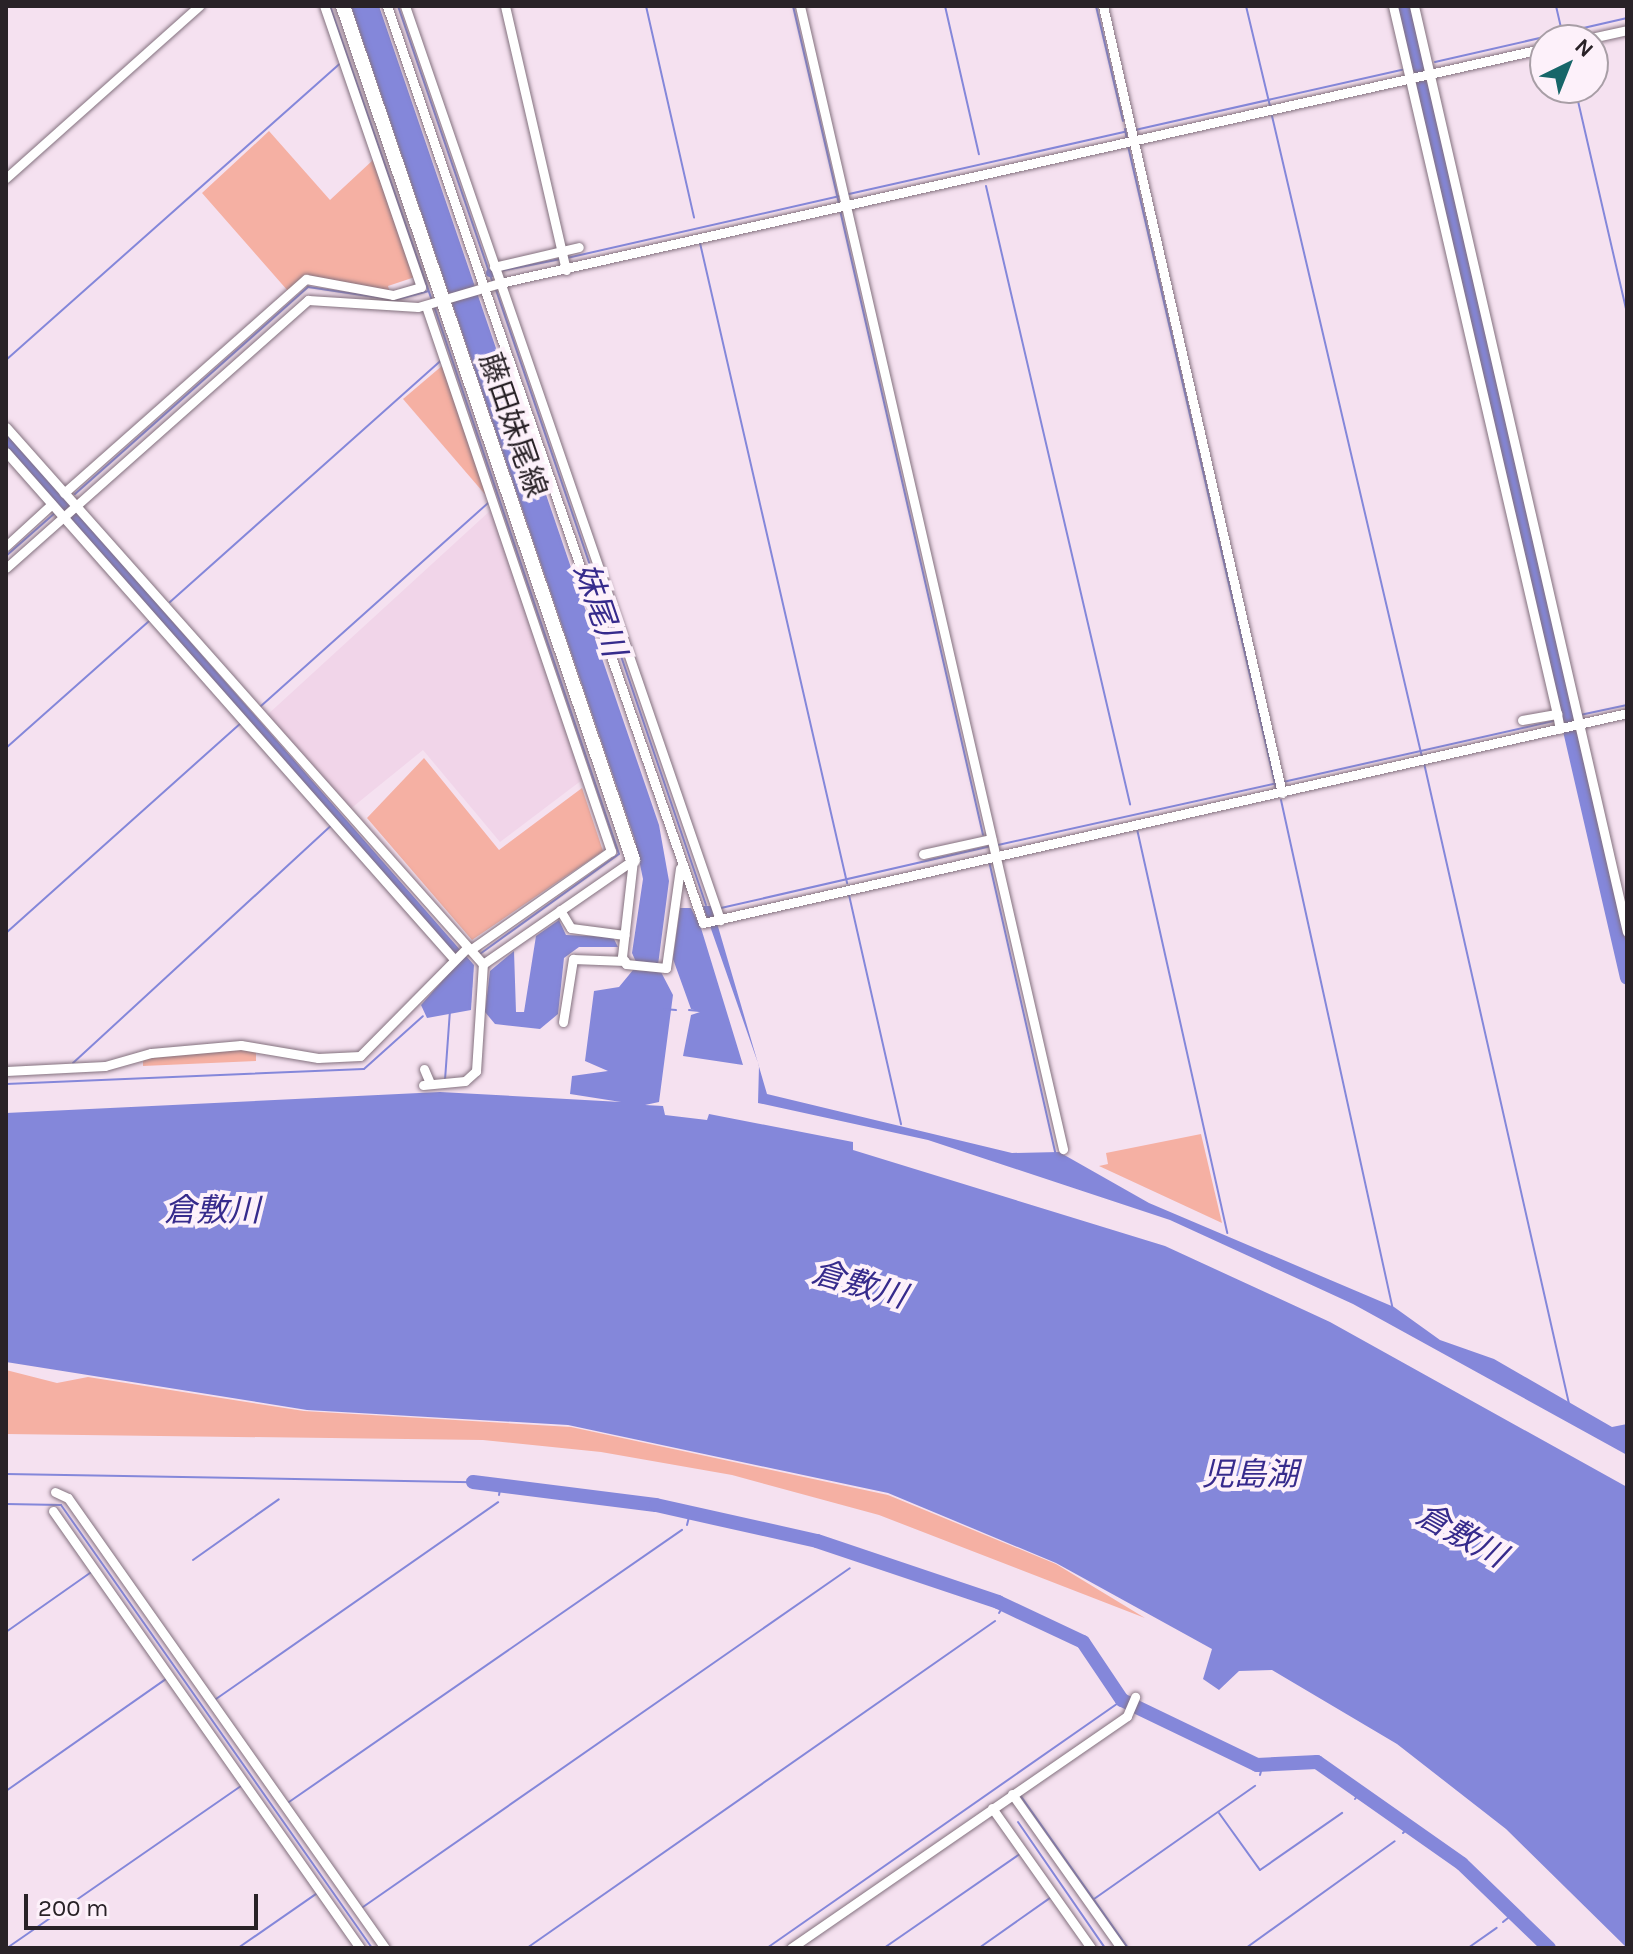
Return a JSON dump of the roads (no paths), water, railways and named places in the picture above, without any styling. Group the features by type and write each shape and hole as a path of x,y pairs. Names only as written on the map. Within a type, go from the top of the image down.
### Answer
{"main road":[{"name":"藤田妹尾線","path":"343,6 523,567 633,860"}],"street":[{"path":"6,178 199,6"},
{"path":"6,568 63,510 232,354 306,279 378,299 405,296 421,287 324,6"},
{"path":"387,6 491,286 715,916"},
{"path":"405,6 494,267 491,286 699,919 990,849"},
{"path":"505,6 562,258"},
{"path":"800,6 842,208 990,849 1063,1149"},
{"path":"1103,6 1130,138 1280,787"},
{"path":"1393,6 1559,722"},
{"path":"1414,6 1427,75 1627,932"},
{"path":"494,267 562,258 842,208 1409,73 1427,75 1529,52"},
{"path":"64,493 232,354 308,300 436,302 491,286 562,258 579,247"},
{"path":"6,1071 105,1066 219,1046 360,1056 462,953 611,854 523,567 492,501 444,359 436,302"},
{"path":"6,427 64,493 63,510 462,953 483,964"},
{"path":"6,452 254,717 462,953"},
{"path":"6,546 63,510"},
{"path":"1522,720 1559,722 1627,713"},
{"path":"923,854 990,849 1136,826 1280,787 1423,761 1559,722"},
{"path":"625,961 633,860"},
{"path":"483,964 633,860"},
{"path":"563,1022 575,956 625,961 656,969 668,963 680,865"},
{"path":"560,910 571,928 625,935"},
{"path":"424,1069 429,1084 457,1082 478,1065 483,964"},
{"path":"55,1492 68,1498 385,1948"},
{"path":"53,1511 360,1948"},
{"path":"791,1948 1129,1710 1135,1697"},
{"path":"1012,1794 1121,1948"},
{"path":"992,1808 1091,1948"}],"water":[{"name":"妹尾川","path":"351,6 379,6 659,825 669,881 658,965 636,962 632,953 643,879 635,840"},
{"path":"703,906 712,906 758,1063"},
{"path":"680,908 691,908 701,928 743,1065 683,1056 691,1015 700,1012 691,1009 673,959"},
{"path":"559,920 566,935 613,937 618,947 579,947 564,958 558,1014 540,1029 495,1024 485,1012 490,971 514,951 516,1012 524,1012 536,936"},
{"path":"465,955 474,965 471,1010 427,1018 421,1005"},
{"name":"児島湖","path":"633,970 661,972 673,995 659,1102 645,1105 663,1106 665,1115 707,1120 709,1114 853,1142 853,1150 1165,1246 1330,1322 1627,1487 1627,1948 1506,1829 1397,1744 1272,1670 1239,1671 1219,1690 1203,1679 1212,1649 1056,1563 888,1493 568,1425 307,1410 6,1362 6,1113 440,1092 621,1102 570,1094 572,1076 608,1071 585,1061 594,991 619,987"},
{"path":"759,1067 767,1094 1012,1153 1059,1152 1149,1203 1394,1307 1440,1340 1494,1359 1612,1427 1627,1424 1627,1455 1353,1304 1170,1220 928,1140 758,1103"}],"waterway":[{"path":"330,6 432,300"},
{"path":"398,6 492,281"},
{"path":"646,6 694,218"},
{"path":"793,6 839,204"},
{"path":"945,6 979,154"},
{"path":"1096,6 1123,121"},
{"path":"1246,6 1270,106"},
{"path":"1403,6 1627,978"},
{"path":"1556,6 1560,24"},
{"path":"1435,62 1627,18"},
{"path":"6,360 340,63"},
{"path":"1135,130 1402,70"},
{"path":"1579,104 1627,313"},
{"path":"1272,116 1422,757"},
{"path":"1125,129 1127,140"},
{"path":"849,194 1125,132"},
{"path":"1128,146 1276,788"},
{"path":"986,186 1130,804"},
{"path":"567,258 841,196"},
{"path":"840,210 983,835"},
{"path":"700,243 847,883"},
{"path":"500,271 561,259"},
{"path":"75,494 308,287 395,300 428,291"},
{"path":"495,287 706,905"},
{"path":"434,306 619,854 481,953"},
{"path":"170,602 442,360"},
{"path":"6,442 466,967"},
{"path":"261,706 490,501"},
{"path":"6,556 56,512"},
{"path":"6,748 149,621"},
{"path":"1580,715 1627,705"},
{"path":"1560,720 1574,717"},
{"path":"1283,782 1554,721"},
{"path":"6,933 240,724"},
{"path":"1424,763 1569,1404"},
{"path":"998,845 1277,783"},
{"path":"1281,800 1393,1310"},
{"path":"73,1063 331,826"},
{"path":"1137,829 1227,1233"},
{"path":"721,908 988,847"},
{"path":"989,861 1056,1155"},
{"path":"849,895 901,1124"},
{"path":"664,1009 676,1010"},
{"path":"689,1010 700,1011"},
{"path":"445,1080 450,1011"},
{"path":"6,1084 364,1069 423,1016"},
{"path":"6,1474 473,1482"},
{"path":"473,1482 656,1505 817,1541 998,1602 1083,1642 1122,1700 1257,1765 1317,1762 1462,1864 1549,1948"},
{"path":"499,1495 501,1485"},
{"path":"193,1560 279,1499"},
{"path":"216,1699 498,1502"},
{"path":"6,1504 61,1505 372,1948"},
{"path":"687,1525 690,1513"},
{"path":"289,1802 682,1530"},
{"path":"855,1560 857,1553"},
{"path":"363,1907 850,1568"},
{"path":"6,1632 90,1573"},
{"path":"999,1613 1004,1605"},
{"path":"527,1948 995,1621"},
{"path":"6,1791 166,1679"},
{"path":"767,1948 1122,1700"},
{"path":"1260,1775 1263,1764"},
{"path":"7,1948 241,1786"},
{"path":"1094,1899 1255,1786"},
{"path":"1355,1799 1361,1791"},
{"path":"1020,1795 1128,1948"},
{"path":"1219,1813 1260,1870 1342,1813"},
{"path":"1018,1822 1105,1948"},
{"path":"1403,1833 1411,1825"},
{"path":"1246,1948 1395,1841"},
{"path":"884,1948 1021,1853"},
{"path":"238,1948 316,1894"},
{"path":"979,1948 1050,1898"},
{"path":"1503,1922 1514,1913"},
{"path":"1468,1948 1497,1928"}],"water label":[{"name":"倉敷川","path":"212,1211"},
{"name":"倉敷川","path":"859,1285"},
{"name":"倉敷川","path":"1461,1536"}]}
